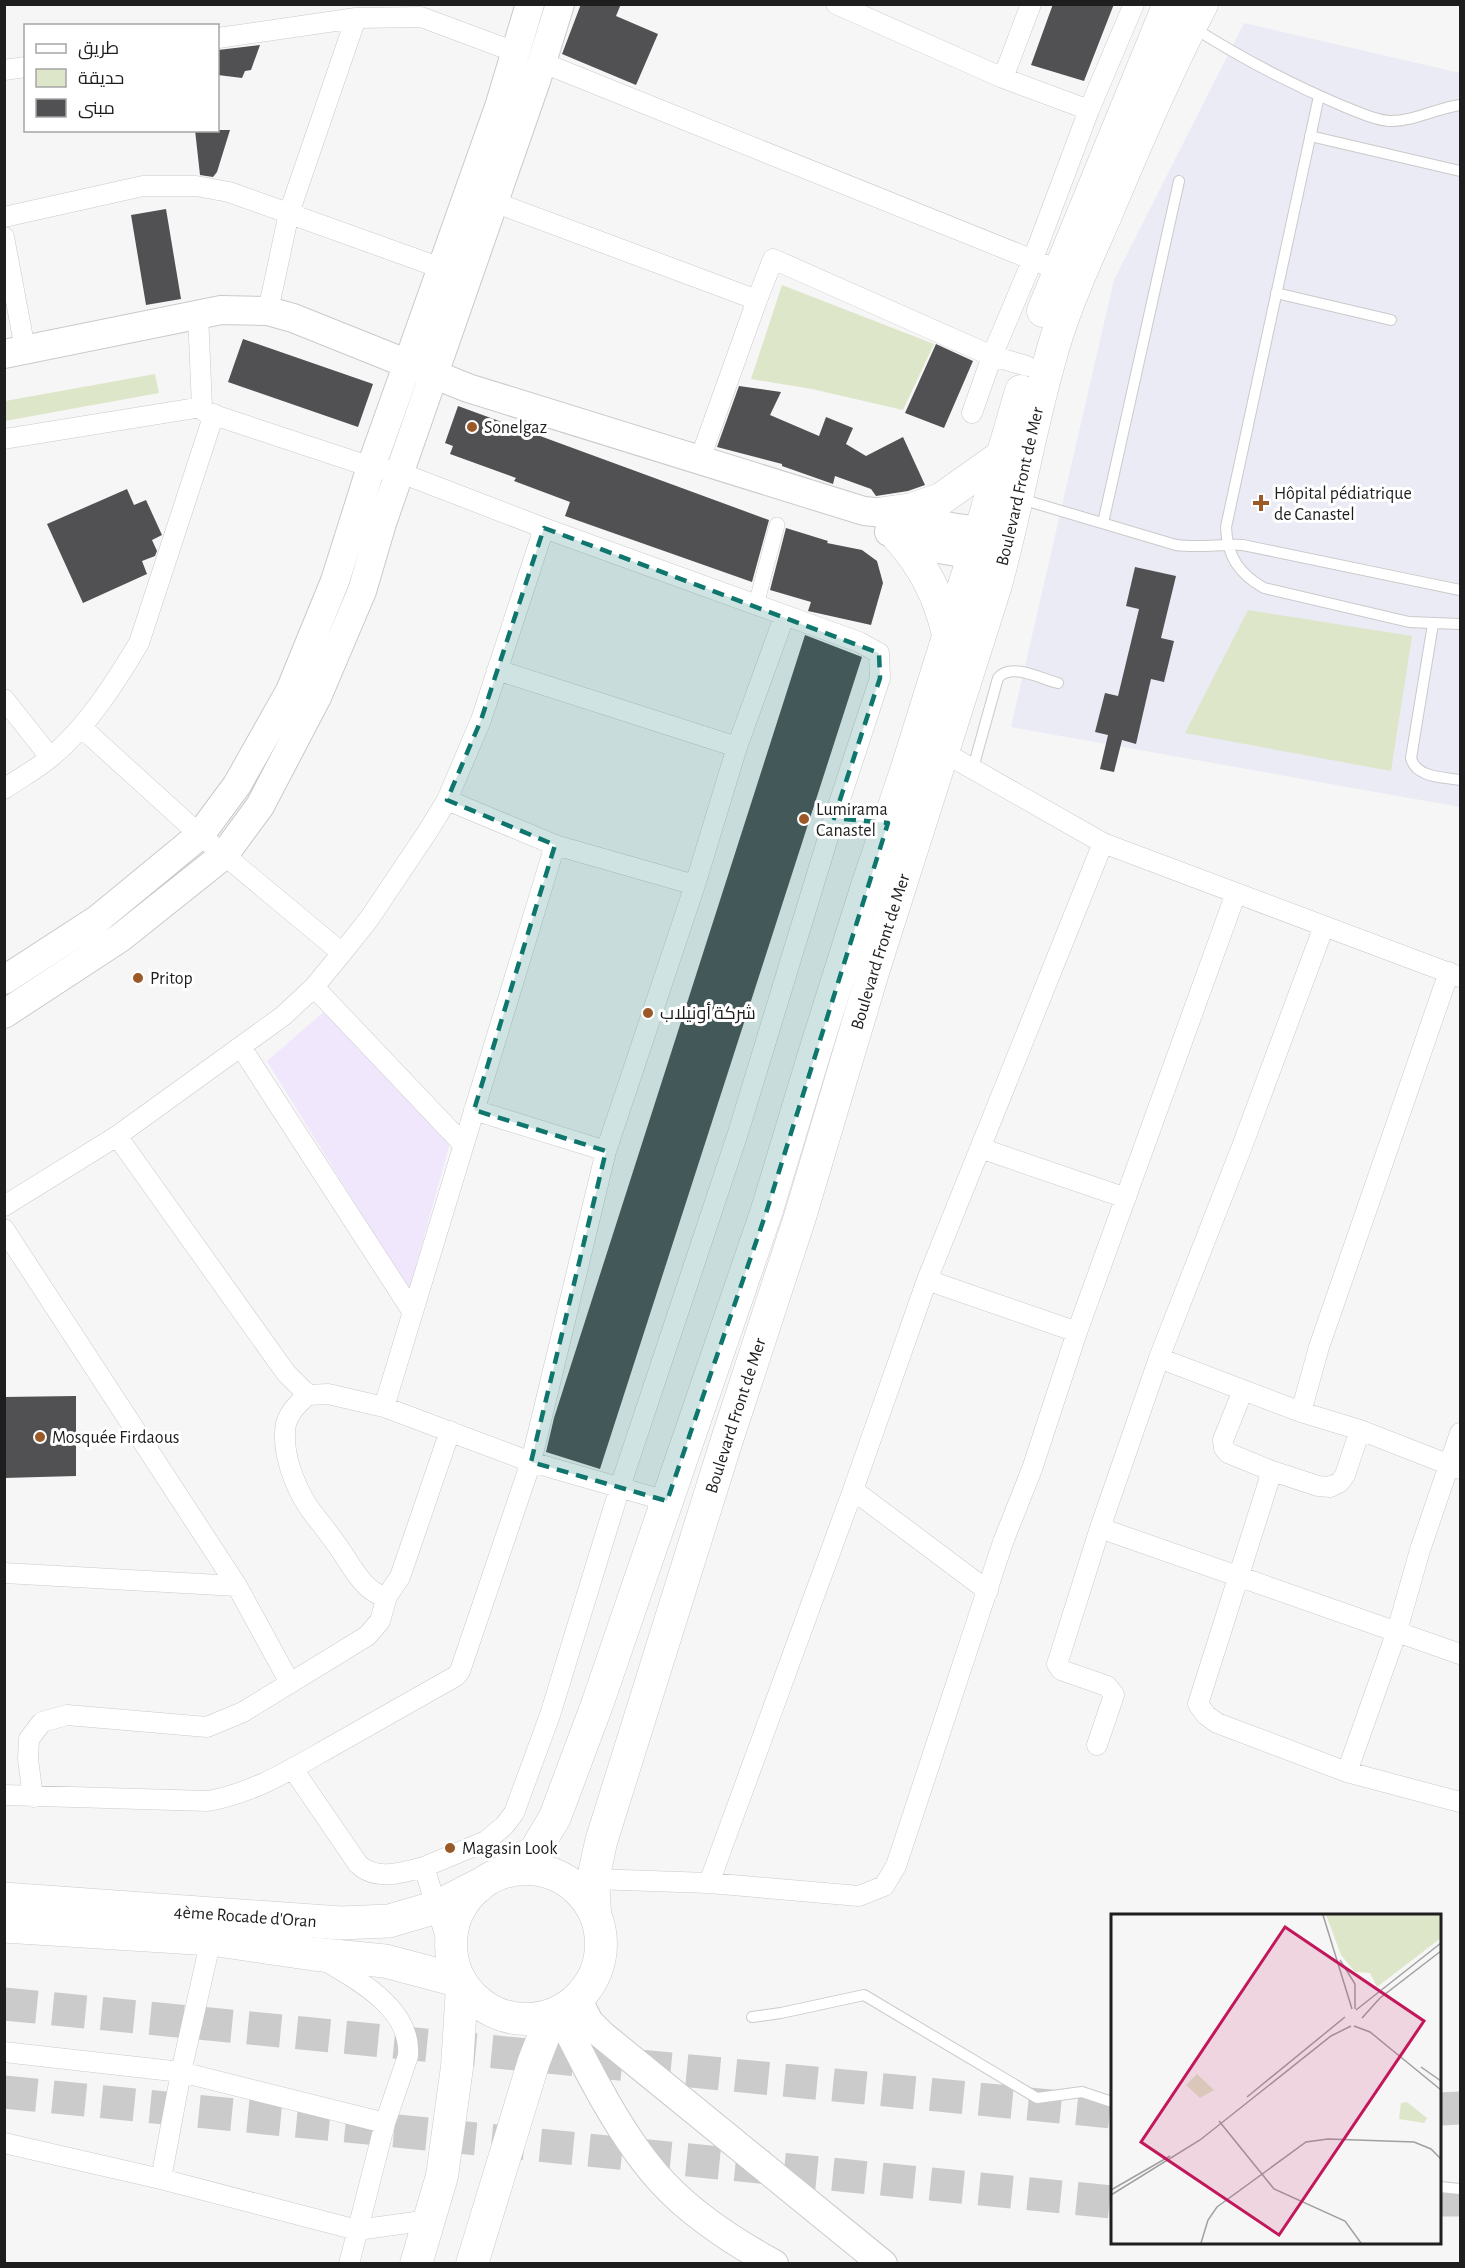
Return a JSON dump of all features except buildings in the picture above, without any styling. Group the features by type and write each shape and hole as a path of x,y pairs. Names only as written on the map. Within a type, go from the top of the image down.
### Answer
{"highway":[{"name":"4ème Rocade d'Oran","path":"4,1899 341,1923 389,1921 437,1907 490,1879"},
{"name":"4ème Rocade d'Oran","path":"4,1926 211,1939 456,1972"}],"main road":[{"path":"4,1014 120,938 224,855 260,806 317,697 362,591 382,523 494,202 528,57 530,4"},
{"path":"4,980 98,919 200,835 237,784 290,691 335,581 371,467 409,366 441,268 495,118 560,4"},
{"path":"416,2264 442,2176 453,2096 456,1972 452,1932 456,1915 465,1899 490,1879 535,1851 555,1817 598,1702 766,1213 948,634 991,546 1005,495 1003,455 1044,309 1046,265 1187,12"},
{"name":"Boulevard Front de Mer","path":"1005,495 1064,316 1144,124 1187,12"},
{"path":"15,351 221,310 268,311 292,318 435,376 700,459 882,520 991,546"},
{"path":"882,520 941,499 1003,455"},
{"path":"882,520 913,553 936,591 948,634"},
{"name":"Boulevard Front de Mer","path":"595,1912 593,1879 601,1842 725,1446 800,1217 873,972 943,752 991,546"},
{"path":"472,2264 534,2061 563,2009 590,1985 598,1968 602,1949 601,1930 595,1912 583,1893 566,1880 546,1871 524,1869 490,1879"},
{"path":"456,1972 482,2006 504,2017 528,2020 563,2009 589,2022 883,2264"},
{"path":"563,2009 583,2061 622,2126 663,2182 681,2201 714,2228 774,2264"}],"street":[{"path":"836,4 1003,78 1089,110"},
{"path":"1003,78 1031,4"},
{"path":"972,413 992,356 1046,265 1089,110 1134,4"},
{"path":"219,38 420,11 528,57 1046,265"},
{"path":"268,311 289,213 356,18"},
{"path":"4,70 24,67"},
{"path":"4,217 143,186 171,184 230,192 441,268"},
{"path":"494,202 757,300"},
{"path":"4,237 15,351"},
{"path":"700,459 773,259 992,356 1027,366"},
{"path":"4,789 50,758 81,727 126,666 139,643 208,410 198,314"},
{"path":"4,440 208,410 371,467 401,473 784,617 859,642 879,653 880,678 834,818 738,1133 620,1486 550,1715 514,1813 504,1826 486,1840 424,1867 405,1872 375,1875 365,1872 358,1864 293,1769"},
{"path":"756,605 777,525"},
{"path":"4,1206 117,1136 283,1016 314,987 342,953 369,919 429,831 447,800 481,720 544,528"},
{"path":"4,1795 208,1801 247,1792 293,1769 456,1676 460,1671 531,1462 606,1151 695,885 738,747 784,617"},
{"path":"497,670 738,747"},
{"path":"4,699 50,758"},
{"path":"81,727 200,835 342,953"},
{"path":"943,752 1103,843 1455,974 1319,1347 1301,1412"},
{"path":"447,800 555,845 695,885"},
{"path":"834,818 888,823"},
{"path":"709,1883 853,1490 927,1280 1103,843"},
{"path":"384,1407 555,845"},
{"path":"593,1879 709,1883 859,1896 884,1887 896,1866 1003,1542 1032,1469 1077,1332 1236,893"},
{"path":"1097,1745 1114,1699 1113,1691 1100,1683 1064,1672 1057,1664 1100,1528 1160,1358 1324,926"},
{"path":"314,987 463,1144"},
{"path":"241,1047 412,1311"},
{"path":"474,1110 606,1151"},
{"path":"117,1136 286,1374 308,1395"},
{"path":"980,1148 1126,1198"},
{"path":"4,1229 237,1586 290,1683"},
{"path":"927,1280 1077,1332"},
{"path":"1160,1358 1301,1412 1360,1430 1456,1467"},
{"path":"1243,1390 1223,1440 1224,1448 1228,1453 1272,1471 1318,1486 1330,1487 1340,1482 1345,1475 1360,1430"},
{"path":"387,1596 374,1593 363,1582 308,1506 295,1479 287,1453 286,1425 294,1407 308,1395 328,1394 384,1407 531,1462 667,1501"},
{"path":"33,1797 28,1759 30,1739 42,1722 67,1714 207,1727 243,1712 367,1636 380,1621 387,1596 400,1577 450,1431"},
{"path":"1347,1772 1397,1631 1420,1550 1456,1467 1461,1433"},
{"path":"1272,1471 1198,1704 1206,1715 1217,1723 1347,1772 1461,1802"},
{"path":"853,1490 988,1591"},
{"path":"1100,1528 1461,1654"},
{"path":"4,1573 237,1586"},
{"path":"424,1867 456,1972"},
{"path":"161,2179 181,2072 211,1939"},
{"path":"313,1954 355,1978 383,2001 407,2034 408,2056 385,2123 348,2264"},
{"path":"4,2052 181,2072 385,2123"},
{"path":"4,2144 161,2179 357,2230 430,2220"}],"lane":[{"path":"1187,12 1220,45 1319,96 1374,118 1389,121 1404,119 1461,105"},
{"path":"1319,96 1226,527 1227,544 1236,566 1249,579 1264,588 1409,622 1461,624"},
{"path":"1310,136 1461,171"},
{"path":"1103,523 1179,181"},
{"path":"1276,293 1390,320"},
{"path":"1005,495 1176,545 1191,547 1227,544 1262,549 1461,590"},
{"path":"1433,624 1411,758 1412,765 1423,773 1461,780"},
{"path":"974,768 998,678 1013,670 1058,683"},
{"path":"753,2017 864,1995 1037,2098 1082,2092 1111,2101"},
{"path":"1441,2187 1461,2189"}],"highlighted area":[{"path":"544,528 879,653 880,678 834,818 888,823 766,1213 667,1501 531,1462 606,1151 474,1110 555,845 447,800 481,720"}],"shaded area":[{"name":"Hôpital pédiatrique de Canastel","path":"1244,23 1460,73 1460,807 1011,727 1114,280"},
{"path":"326,1010 450,1143 409,1291 267,1061"}],"green space":[{"path":"782,285 934,344 903,410 812,389 751,379"},
{"path":"155,374 159,393 5,421 5,401"},
{"path":"1248,610 1412,636 1391,771 1185,733"}],"tunnel":[{"path":"4,2004 1111,2112"},
{"path":"4,2092 1111,2202"},
{"path":"1441,2109 1460,2108"},
{"path":"1441,2200 1460,2200"}],"place":[{"name":"Sonelgaz","path":"472,427"},
{"name":"Hôpital pédiatrique de Canastel","path":"1261,503"},
{"name":"Lumirama Canastel","path":"804,819"},
{"name":"Pritop","path":"138,978"},
{"name":"شركة أونيلاب","path":"648,1013"},
{"name":"Mosquée Firdaous","path":"40,1437"},
{"name":"Magasin Look","path":"450,1848"}]}
